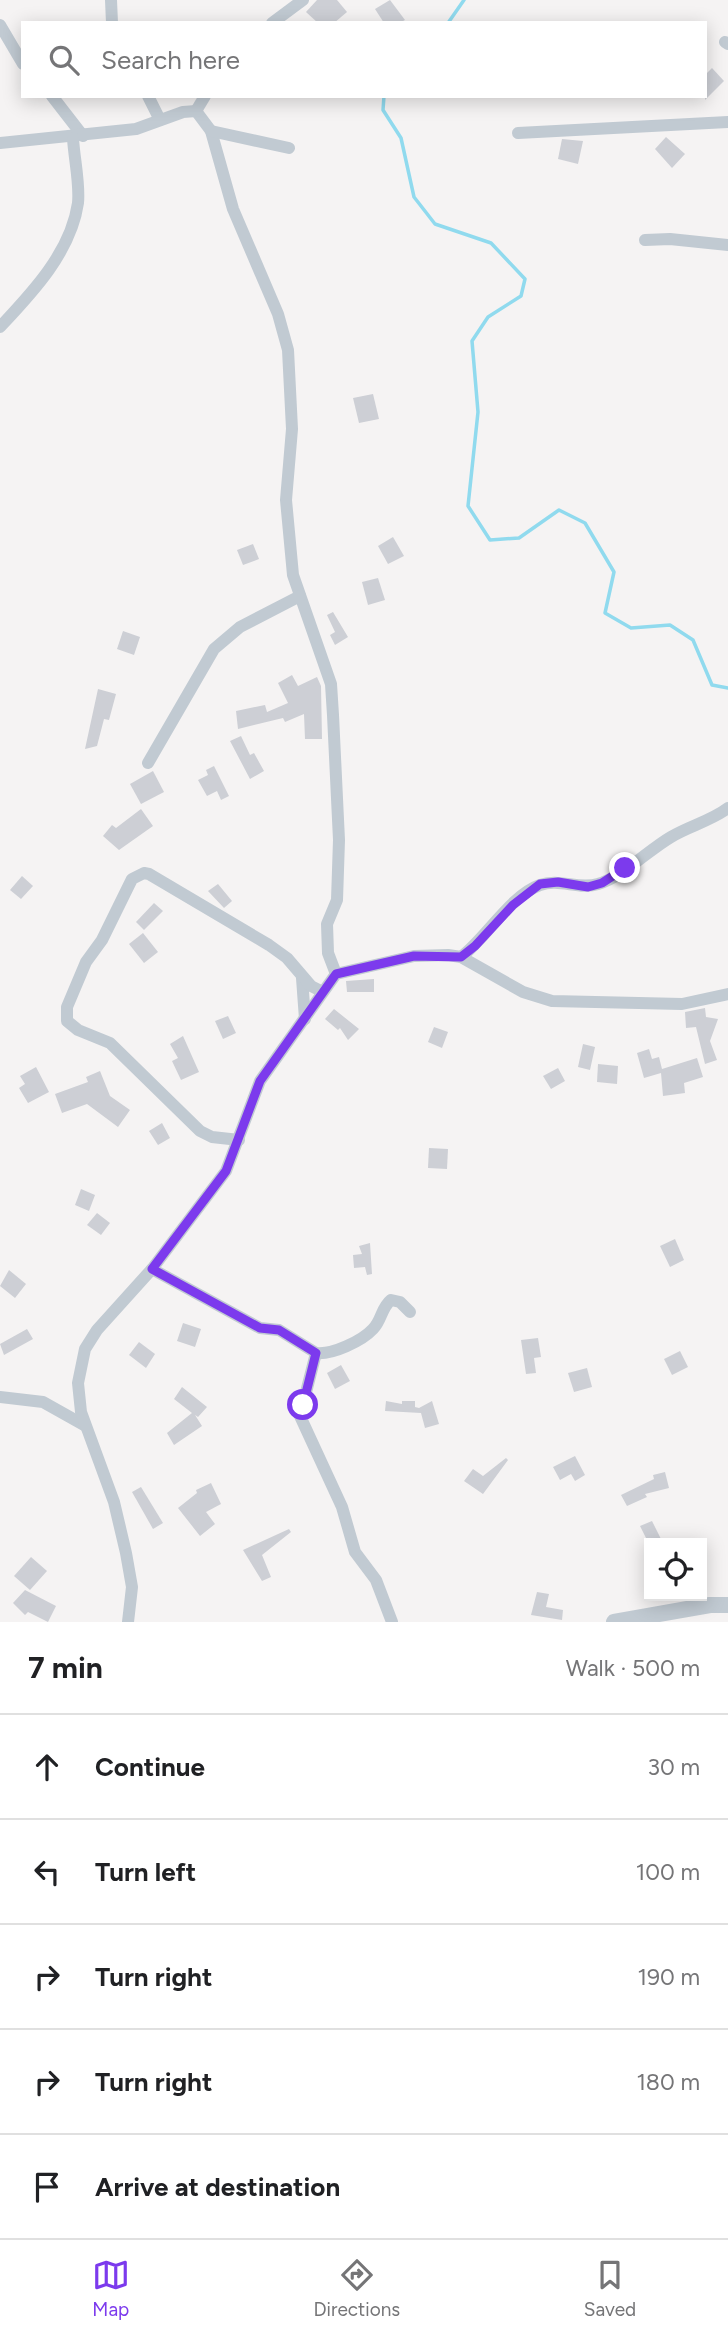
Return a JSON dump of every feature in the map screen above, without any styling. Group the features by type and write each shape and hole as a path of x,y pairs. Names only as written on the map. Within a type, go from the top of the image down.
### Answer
{"street":[{"path":"111,0 112,21"},
{"path":"275,21 303,0"},
{"path":"0,25 21,61"},
{"path":"0,327 55,261 74,220 78,200 78,137 53,98"},
{"path":"149,98 160,120"},
{"path":"0,143 136,129 196,111 204,98"},
{"path":"196,111 211,131 215,153 233,209 278,314 288,350 292,429 286,500 293,575 309,614 331,684 339,840 337,900 327,924 328,953 336,974"},
{"path":"518,133 728,122"},
{"path":"211,131 289,148"},
{"path":"645,240 670,239 728,245"},
{"path":"148,763 214,649 240,627 300,597"},
{"path":"461,957 475,946 513,905 540,884 558,882 588,887 602,883 669,838 728,808"},
{"path":"239,1140 212,1137 200,1131 110,1043 78,1030 67,1021 67,1007 86,962 102,940 132,879 144,873 269,945 287,958 302,978 321,991"},
{"path":"128,1622 132,1587 125,1553 106,1479 84,1425 78,1383 85,1349 97,1330 152,1269 226,1171 260,1081 321,991 336,974 414,956 461,957 523,992 552,1001 682,1004 728,994"},
{"path":"302,978 304,1019"},
{"path":"152,1269 260,1328 279,1330 316,1353 333,1351 373,1330 384,1306 391,1300 400,1302 410,1312"},
{"path":"316,1353 300,1416 342,1507 355,1552 376,1580 392,1622"},
{"path":"0,1397 43,1402 84,1425"},
{"path":"614,1622 710,1605 728,1605"}],"building":[{"path":"317,0 337,0 347,12 336,21 316,21 306,12"},
{"path":"390,0 405,20 383,21 375,9"},
{"path":"712,68 724,81 707,98 707,73"},
{"path":"666,137 685,154 672,168 655,149"},
{"path":"562,139 583,141 578,164 558,159"},
{"path":"373,394 379,419 359,423 353,398"},
{"path":"393,537 404,556 388,564 378,546"},
{"path":"253,544 259,559 243,565 237,550"},
{"path":"378,578 385,600 368,605 362,582"},
{"path":"333,612 348,637 335,645 330,635 335,632 327,615"},
{"path":"123,631 140,637 134,655 117,649"},
{"path":"292,675 298,686 317,677 321,686 322,739 305,739 304,714 285,722 283,718 238,729 236,711 265,705 267,712 288,703 278,683"},
{"path":"98,689 116,694 109,720 104,719 97,746 85,749"},
{"path":"241,736 250,755 254,753 264,771 250,779 230,741"},
{"path":"214,766 229,796 221,800 217,791 207,796 198,780 208,775 206,770"},
{"path":"153,771 164,792 141,804 130,784"},
{"path":"141,809 153,826 119,850 103,836 112,825 116,828"},
{"path":"22,876 33,886 21,899 10,890"},
{"path":"218,884 232,901 224,908 208,891"},
{"path":"154,903 163,911 144,930 136,922"},
{"path":"143,933 158,952 144,963 129,944"},
{"path":"374,979 374,992 347,992 346,981"},
{"path":"705,1008 706,1017 718,1019 710,1041 717,1060 705,1064 696,1027 686,1028 685,1012"},
{"path":"334,1009 359,1029 348,1040 340,1028 338,1030 325,1019"},
{"path":"228,1016 236,1033 223,1039 215,1021"},
{"path":"434,1027 448,1032 442,1048 428,1042"},
{"path":"183,1036 199,1072 181,1080 172,1061 178,1058 170,1044"},
{"path":"583,1044 595,1047 590,1070 578,1067"},
{"path":"649,1049 652,1059 659,1057 662,1069 697,1058 703,1077 684,1083 685,1093 663,1096 661,1073 644,1078 637,1053"},
{"path":"598,1064 618,1066 617,1084 597,1082"},
{"path":"36,1067 49,1092 28,1103 19,1088 25,1084 20,1076"},
{"path":"558,1068 565,1081 551,1089 543,1076"},
{"path":"100,1071 110,1096 130,1110 118,1127 87,1104 62,1113 55,1094 88,1082 86,1077"},
{"path":"162,1123 170,1138 158,1145 149,1131"},
{"path":"429,1148 448,1149 447,1169 428,1168"},
{"path":"81,1189 95,1195 89,1211 75,1205"},
{"path":"97,1213 110,1223 101,1235 87,1225"},
{"path":"675,1239 684,1260 670,1267 660,1246"},
{"path":"370,1243 372,1274 367,1275 365,1267 354,1268 353,1255 362,1254 359,1246"},
{"path":"9,1270 26,1284 15,1298 0,1286"},
{"path":"183,1323 201,1329 195,1347 177,1341"},
{"path":"27,1329 33,1339 4,1355 0,1344"},
{"path":"538,1338 541,1357 534,1358 536,1373 526,1374 521,1340"},
{"path":"139,1342 155,1354 146,1368 129,1355"},
{"path":"680,1351 688,1367 672,1375 664,1359"},
{"path":"341,1365 350,1381 335,1389 327,1373"},
{"path":"587,1368 592,1387 574,1392 568,1373"},
{"path":"182,1387 207,1407 198,1417 195,1415 202,1426 174,1445 167,1433 192,1413 174,1399"},
{"path":"386,1401 402,1404 402,1401 415,1401 415,1407 419,1408 432,1401 439,1424 425,1428 421,1413 385,1411"},
{"path":"575,1456 585,1475 575,1481 571,1474 560,1480 553,1467"},
{"path":"506,1458 508,1460 483,1494 464,1481 473,1469 483,1476"},
{"path":"665,1472 669,1488 645,1494 647,1497 627,1506 621,1495 654,1479 653,1475"},
{"path":"211,1483 221,1504 206,1512 215,1524 200,1536 178,1508 197,1493 196,1490"},
{"path":"141,1487 163,1523 153,1529 132,1492"},
{"path":"652,1521 660,1538 646,1538 640,1526"},
{"path":"289,1529 291,1532 262,1555 271,1577 262,1581 243,1550"},
{"path":"31,1557 47,1571 30,1590 14,1576"},
{"path":"25,1590 56,1606 48,1622 28,1612 25,1615 13,1603"},
{"path":"537,1592 549,1594 546,1607 563,1610 562,1620 531,1615"}],"waterway":[{"path":"449,21 464,0"},
{"path":"384,98 383,110 401,138 414,197 435,224 491,243 525,279 521,296 488,317 472,341 478,412 468,506 490,540 519,538 559,510 585,523 614,572 605,613 631,628 670,625 693,640 712,685 728,688"}],"route":[{"path":"303,1405 309,1390 316,1353 279,1330 260,1328 152,1269 226,1171 260,1081 312,1009 321,991 336,974 365,965 414,956 461,957 527,892 540,884 558,882 588,887 602,883 625,868"}]}
